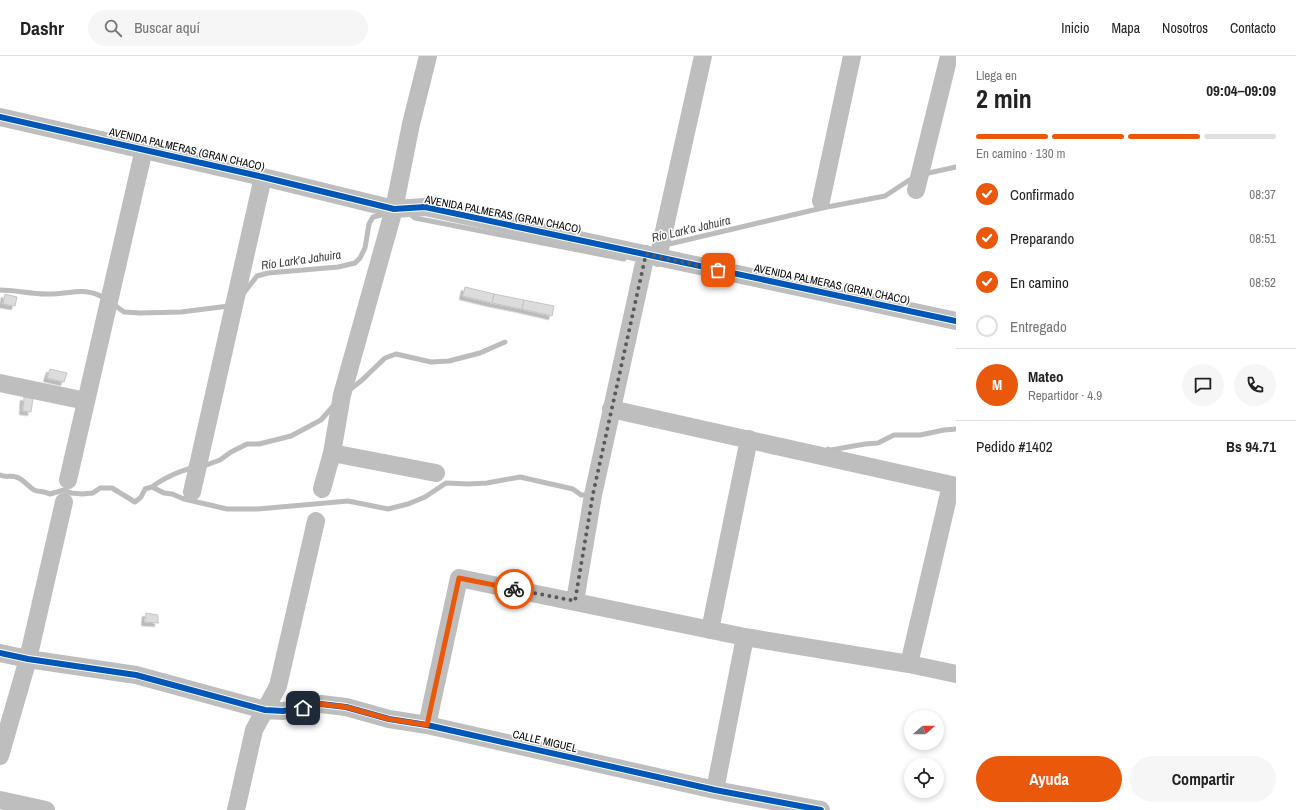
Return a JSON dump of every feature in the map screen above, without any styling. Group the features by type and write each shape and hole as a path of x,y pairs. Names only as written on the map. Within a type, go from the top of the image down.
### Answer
{"street":[{"path":"322,489 332,453 342,395 394,209 411,124 428,56"},
{"path":"575,601 593,494 611,409 703,56"},
{"path":"821,201 852,56"},
{"path":"916,190 949,56"},
{"name":"AVENIDA PALMERAS (GRAN CHACO)","path":"0,117 144,149 394,209 425,206 956,321"},
{"path":"68,480 144,149"},
{"path":"192,492 263,177"},
{"path":"0,383 86,401"},
{"path":"611,409 953,486 909,664"},
{"path":"710,630 749,439"},
{"path":"332,453 436,473"},
{"path":"0,756 28,659 64,502"},
{"path":"236,810 254,730 278,686 316,521"},
{"path":"427,725 459,578 575,601 745,638 909,664 956,674"},
{"path":"715,790 745,638"},
{"name":"CALLE MIGUEL","path":"0,653 28,659 136,676 265,710 283,711 321,704 346,707 389,719 427,725 715,790 821,810"},
{"path":"0,800 46,810"}],"building":[{"path":"465,287 494,294 492,303 463,296"},
{"path":"5,294 17,297 15,306 3,304"},
{"path":"494,294 524,300 522,309 492,303"},
{"path":"524,300 554,306 552,316 522,309"},
{"path":"50,369 67,373 64,382 47,378"},
{"path":"24,397 33,398 31,412 23,411"},
{"path":"146,613 158,615 158,623 145,622"}],"waterway":[{"name":"Río Lark’a Jahuira","path":"924,174 956,167"},
{"name":"Río Lark’a Jahuira","path":"665,245 822,208 885,196 914,177"},
{"name":"Río Lark’a Jahuira","path":"243,294 257,276 268,273 338,267 355,263 360,258 365,248 369,224 373,217 386,214"},
{"name":"Río Lark’a Jahuira","path":"410,214 415,218 624,259"},
{"name":"Río Lark’a Jahuira","path":"0,290 46,294 91,292 106,299"},
{"name":"Río Lark’a Jahuira","path":"113,304 124,312 140,313 181,312 229,306"},
{"name":"Río Lark’a Jahuira","path":"349,390 361,381 385,358 396,354 431,362 449,361 480,353 505,342"},
{"name":"Río Lark’a Jahuira","path":"201,467 220,460 231,452 247,444 259,444 291,436 321,420 335,404"},
{"name":"Río Lark’a Jahuira","path":"828,449 831,450 878,443 894,435 920,435 956,429"},
{"name":"Río Lark’a Jahuira","path":"152,487 172,475 193,468"},
{"name":"Río Lark’a Jahuira","path":"0,475 19,478 34,490 50,494 64,490 71,493 93,493 100,488 112,488 135,502 141,497 145,489 152,487 164,493 172,494 184,499 227,509 258,509 348,501 388,509 408,504 425,497 446,483 487,483 520,477 573,489 581,495 590,495"}],"cycle path":[{"path":"0,117 263,177 394,209 425,207 956,321"},
{"path":"0,653 28,659 136,675 265,710 283,711 321,704 346,707 389,719 427,725 715,790 821,810"}],"way so far":[{"path":"514,589 575,601 593,494 646,254 658,258 718,270"}],"route":[{"path":"303,708 321,704 346,707 389,719 427,725 459,578 514,589"}]}
